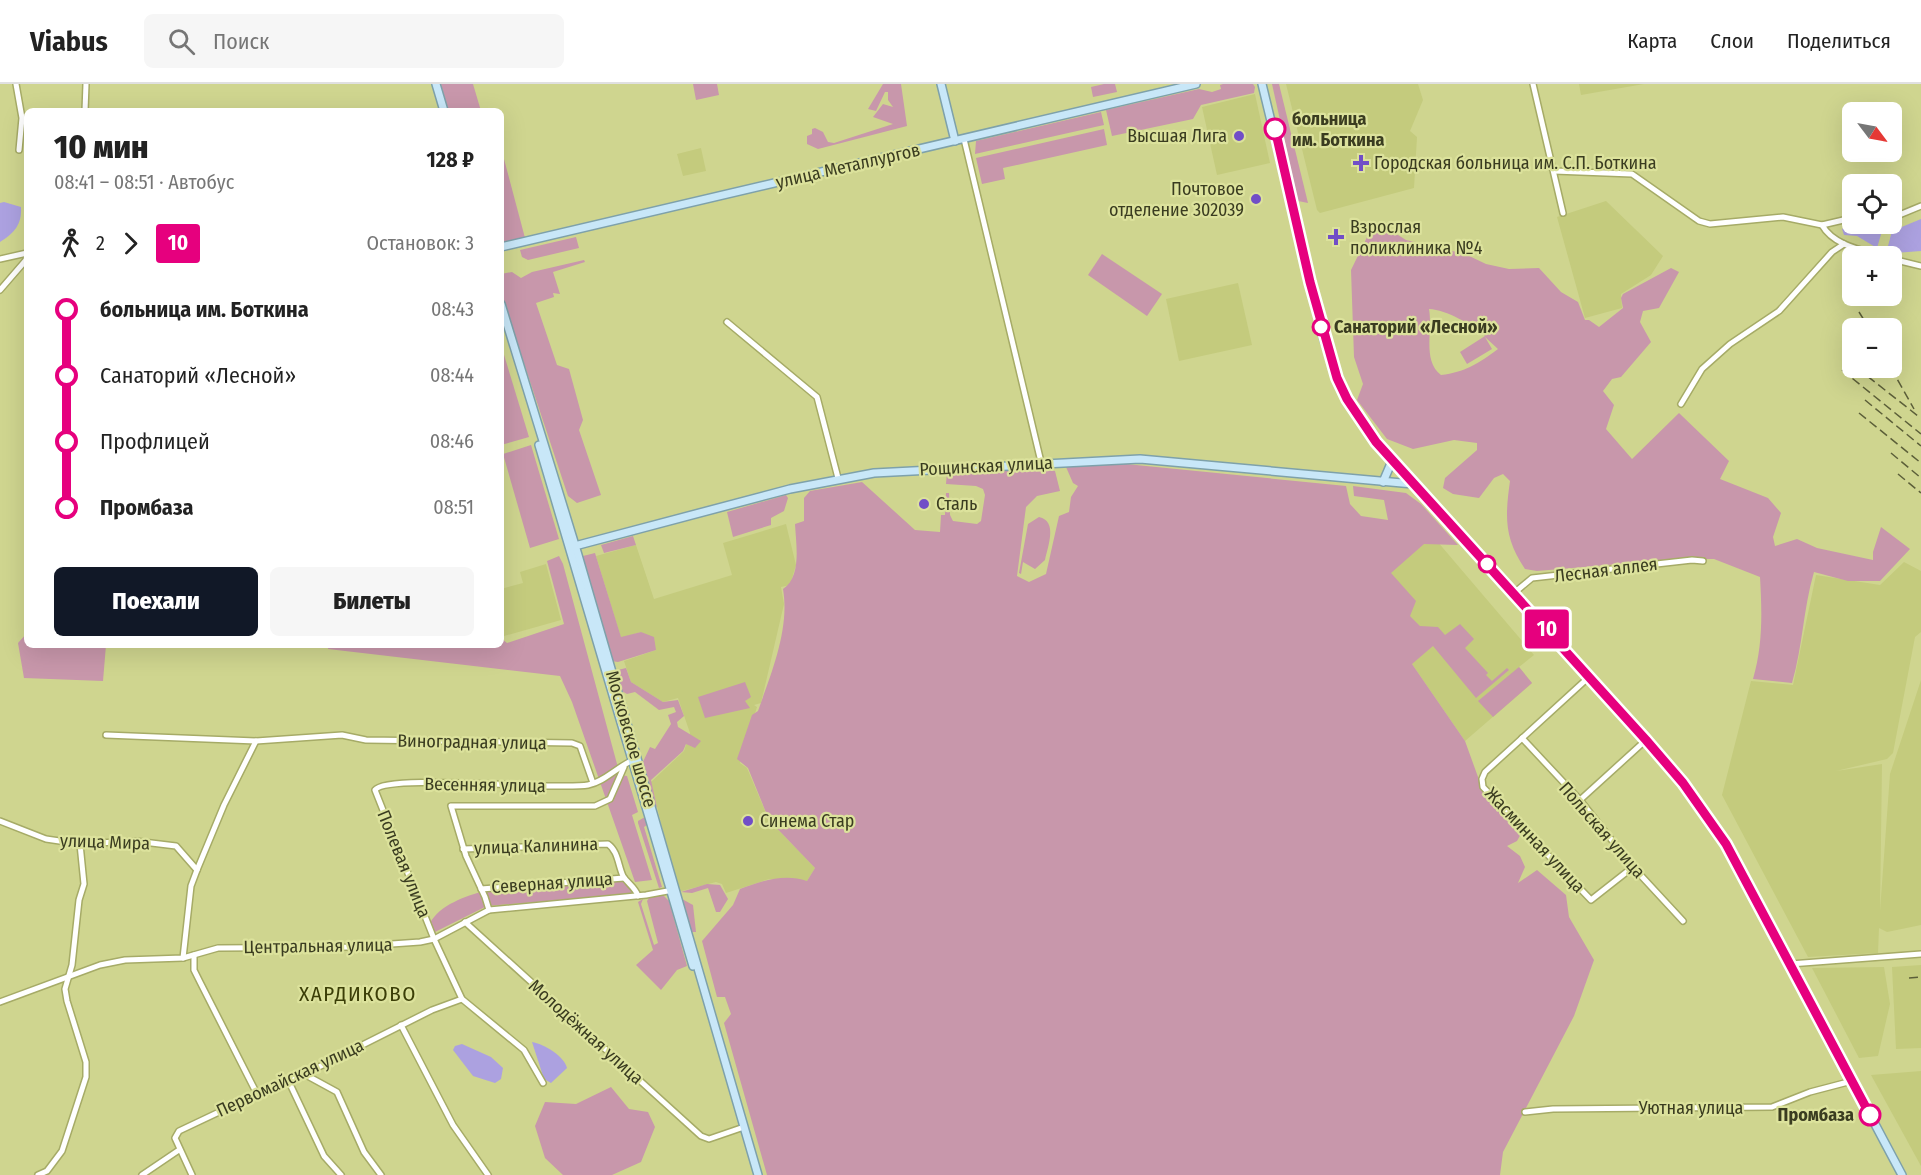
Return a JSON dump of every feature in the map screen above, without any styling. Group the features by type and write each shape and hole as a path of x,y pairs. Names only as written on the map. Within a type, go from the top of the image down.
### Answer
{"main road":[{"path":"434,84 441,108"},
{"path":"941,84 955,141"},
{"name":"улица Металлургов","path":"504,246 1196,84"},
{"path":"1262,84 1322,328 1337,378 1370,435 1590,676 1683,783 1719,833 1902,1175"},
{"name":"Московское шоссе","path":"504,314 756,1175"},
{"name":"Московское шоссе","path":"504,329 572,547 628,762 672,890"},
{"name":"Рощинская улица","path":"572,547 838,478 874,472 1041,462 1140,459 1413,484"},
{"path":"1383,482 1392,461"}],"street":[{"path":"16,84 22,118 19,150"},
{"path":"85,108 86,84"},
{"path":"1533,84 1563,213"},
{"path":"964,139 1041,462"},
{"path":"1554,171 1632,174 1699,221 1710,225 1743,222 1769,216 1822,225 1842,220"},
{"path":"1902,214 1921,206"},
{"path":"1822,225 1827,235 1850,246"},
{"path":"1681,404 1691,384 1717,355 1743,333 1773,316 1832,252 1844,244"},
{"path":"0,259 24,254"},
{"path":"0,290 24,262"},
{"path":"1902,262 1921,267"},
{"path":"727,322 817,397 838,478"},
{"name":"Лесная аллея","path":"1514,593 1532,578 1692,560 1703,561"},
{"path":"1522,738 1590,676"},
{"name":"Виноградная улица","path":"106,735 256,741 342,735 366,740 578,744 593,783"},
{"name":"Жасминная улица","path":"1522,738 1485,772 1482,779 1483,787 1591,900 1633,867"},
{"name":"Польская улица","path":"1522,738 1580,800 1633,867 1683,921"},
{"path":"1580,800 1646,740"},
{"path":"183,958 191,886 196,870 224,805 256,741"},
{"path":"593,783 599,782 628,762"},
{"path":"489,910 463,849 451,806 595,806 610,799 628,762"},
{"name":"Весенняя улица","path":"376,788 383,785 419,783 564,786 593,783"},
{"name":"Полевая улица","path":"376,788 387,824 398,844 434,939 462,999"},
{"name":"улица Мира","path":"0,821 46,839 80,844 135,841 178,847 196,870"},
{"path":"38,1175 46,1173 66,1143 86,1077 86,1062 65,989 69,977 79,900 84,884 80,844"},
{"name":"улица Калинина","path":"463,849 608,844 614,850 624,877"},
{"path":"624,877 635,888 638,896"},
{"name":"Северная улица","path":"481,889 624,877"},
{"name":"Центральная улица","path":"0,1002 125,960 183,958 201,950 218,948 349,946 420,942 434,939 489,910 638,896 672,890"},
{"name":"Молодёжная улица","path":"465,922 701,1136 709,1139 742,1128"},
{"path":"1790,964 1921,954"},
{"path":"194,955 194,969 257,1094"},
{"path":"462,999 524,1050 543,1083"},
{"name":"Первомайская улица","path":"179,1150 175,1138 179,1131 257,1094 271,1091 401,1025 462,999"},
{"path":"401,1025 453,1125 488,1175"},
{"path":"304,1074 337,1092 370,1159 381,1175"},
{"name":"Уютная улица","path":"1525,1112 1553,1109 1772,1107 1810,1092 1852,1081"},
{"path":"289,1082 324,1156 341,1175"},
{"path":"142,1175 179,1150 192,1175"}],"shaded area":[{"path":"441,84 473,84 480,108 447,108"},
{"path":"693,84 717,84 719,95 696,100"},
{"path":"883,84 901,84 907,126 818,149 807,144 807,136 812,134 812,129 815,128 823,132 828,142 834,143 893,124 873,117 883,104 893,107 888,100 888,92 885,92 876,111 868,109"},
{"path":"1115,84 1117,92 1093,97 1091,87"},
{"path":"1253,84 1254,93 1201,105 1193,119 1112,136 1106,110 1199,89 1212,92 1221,89 1220,85"},
{"path":"1272,84 1279,84 1308,203 1298,201"},
{"name":"Городская больница им. С.П. Боткина","path":"1286,84 1418,84 1423,100 1410,131 1417,137 1414,188 1320,213 1317,210"},
{"path":"1579,84 1644,84 1581,95"},
{"path":"1255,94 1270,163 1217,175 1202,107"},
{"path":"1101,112 1104,125 975,154 976,141"},
{"path":"1104,129 1107,145 1003,168 1005,179 982,184 976,158"},
{"path":"701,148 706,171 683,176 677,154"},
{"path":"504,159 525,238 504,243"},
{"path":"1606,201 1663,256 1651,275 1621,294 1622,308 1585,318 1557,217"},
{"path":"0,203 21,207 21,213 16,228 0,242"},
{"path":"1921,219 1921,251 1902,252 1902,246 1888,246 1891,234 1902,234 1902,227"},
{"path":"1382,225 1406,240 1465,254 1486,264 1509,269 1539,268 1561,292 1578,302 1585,320 1599,327 1623,308 1621,298 1623,294 1671,268 1679,272 1659,308 1643,311 1640,322 1651,342 1621,377 1612,379 1603,391 1614,405 1606,429 1632,459 1679,413 1729,461 1720,479 1768,498 1781,513 1773,537 1775,546 1797,539 1817,548 1873,560 1873,552 1881,527 1910,549 1880,581 1848,581 1814,572 1792,683 1753,679 1760,641 1760,577 1714,559 1678,559 1537,571 1525,569 1510,537 1507,506 1510,481 1503,474 1494,478 1479,498 1453,494 1443,488 1445,478 1477,450 1477,443 1454,440 1413,449 1387,439 1357,400 1363,384 1354,357 1351,270 1372,227","holes":["1429,309 1458,318 1485,336 1460,352 1467,364 1492,349 1485,337 1498,349 1471,366 1441,375 1432,362 1429,345"]},
{"path":"1881,234 1878,246 1857,236 1844,235"},
{"path":"576,237 579,248 528,260 522,257 520,250"},
{"path":"1102,254 1162,294 1147,316 1088,275"},
{"path":"584,260 585,262 553,272 560,294 553,293 554,297 536,303 557,365 569,369 583,420 579,430 601,495 577,503 568,496 504,303 504,273 512,272 521,278 532,272"},
{"path":"1238,283 1252,345 1179,361 1166,299"},
{"path":"504,355 529,437 504,444"},
{"path":"531,445 559,539 530,548 504,454"},
{"path":"1126,464 1346,486 1350,504 1361,516 1388,520 1384,500 1354,496 1353,486 1406,493 1421,504 1458,545 1424,544 1391,573 1416,601 1410,616 1420,626 1438,627 1445,635 1460,624 1474,639 1465,648 1488,673 1486,675 1492,681 1507,668 1509,670 1476,698 1433,646 1412,664 1465,741 1482,788 1522,832 1517,841 1507,846 1520,856 1525,867 1518,883 1537,870 1566,895 1569,917 1594,960 1574,1016 1503,1152 1500,1175 767,1175 724,1023 731,1014 725,997 717,997 702,941 733,905 740,889 781,878 807,881 815,868 769,820 748,768 737,759 752,715 758,711 778,651 784,620 783,589 793,577 797,550 795,524 804,521 804,498 810,491 862,482 915,530 940,532 941,515 945,515 946,493 949,493 950,515 953,521 977,524 981,521 985,495 983,489 976,486 946,484 947,472 1033,467 1055,471 1060,491 1037,496 1026,507 1017,576 1029,582 1046,574 1059,516 1069,512 1071,497 1078,486 1073,483 1066,467"},
{"path":"786,495 788,498 784,511 771,518 771,525 733,537 727,512"},
{"path":"1039,517 1045,519 1050,529 1045,560 1035,569 1023,562 1021,574 1019,573 1028,524"},
{"path":"786,524 796,565 790,585 781,587 784,604 761,703 754,705 757,707 740,763 747,768 769,820 815,868 807,881 769,879 726,893 722,884 716,882 678,892 651,782 684,751 690,733 678,698 663,702 631,682 624,661 656,650 641,632 621,638 596,556 636,545 654,599 732,575 723,543"},
{"path":"1431,534 1534,655 1519,667 1532,683 1465,741 1412,664 1387,572"},
{"path":"633,536 636,545 604,553 601,545"},
{"path":"595,553 621,637 641,632 654,637 656,650 618,662 611,661 583,556"},
{"path":"559,556 563,564 620,775 627,776 638,812 632,815 652,880 635,882 572,702 560,676 328,649 504,648 504,640 507,643 564,624 547,561"},
{"path":"1904,562 1921,571 1921,632 1915,637 1893,753 1887,759 1836,771 1882,764 1880,911 1890,774 1921,680 1921,925 1887,932 1879,928 1878,953 1808,957 1722,795 1751,681 1793,685 1816,575 1880,585"},
{"path":"546,564 561,620 504,636 504,588 523,583 520,572"},
{"path":"24,636 24,648 106,648 103,681 24,678 18,643"},
{"path":"1519,667 1532,683 1493,717 1478,701"},
{"path":"626,668 631,682 663,702 678,700 684,716 677,722 678,727 701,741 695,748 686,744 683,751 651,780 657,807 653,805 649,781 641,766 650,747 655,749 671,724 668,715 676,712 674,707 659,710 635,692 627,694 620,690 615,674 618,670"},
{"path":"745,682 751,697 745,701 750,708 705,718 698,697"},
{"path":"645,817 647,825 644,827 662,887 659,888 638,823"},
{"path":"621,880 632,894 487,906 435,932 430,923 447,906 485,891"},
{"path":"707,884 720,885 728,899 720,912 716,912 708,888 692,893 681,892"},
{"path":"663,895 669,901 687,966 677,970 661,990 636,965 653,950 638,902 643,899 641,904 654,945 658,943 647,901 649,898"},
{"path":"682,899 693,905 696,932 691,932"},
{"path":"1921,965 1921,1048 1896,1049 1892,967"},
{"path":"1884,967 1890,1004 1878,1056 1859,1058 1812,968"},
{"path":"532,1042 553,1051 562,1059 567,1068 551,1083 544,1079"},
{"path":"462,1044 491,1057 503,1068 501,1079 495,1083 473,1076 453,1050 455,1046"},
{"path":"1921,1071 1921,1166 1871,1075"},
{"path":"611,1087 629,1109 648,1112 655,1127 641,1162 612,1175 563,1175 545,1158 535,1126 545,1102 576,1104"}],"railway":[{"path":"1859,312 1863,318"},
{"path":"1852,378 1921,434"},
{"path":"1870,378 1918,416"},
{"path":"1897,378 1914,409"},
{"path":"1865,400 1921,446"},
{"path":"1859,413 1921,463"},
{"path":"1891,453 1921,478"},
{"path":"1898,474 1921,493"},
{"path":"1909,978 1921,977"}],"bus line":[{"name":"10","path":"1275,129 1324,340 1347,399 1376,442 1590,676 1703,808 1726,844 1870,1115"}],"place":[{"name":"больница им. Боткина","path":"1275,129"},
{"name":"Высшая Лига","path":"1239,136"},
{"name":"Городская больница им. С.П. Боткина","path":"1361,163"},
{"name":"Почтовое отделение 302039","path":"1256,199"},
{"name":"Взрослая поликлиника №4","path":"1336,237"},
{"name":"Санаторий «Лесной»","path":"1321,327"},
{"name":"Сталь","path":"924,504"},
{"name":"Синема Стар","path":"748,821"},
{"name":"Промбаза","path":"1870,1115"}],"district":[{"name":"ХАРДИКОВО","path":"358,994"}]}
